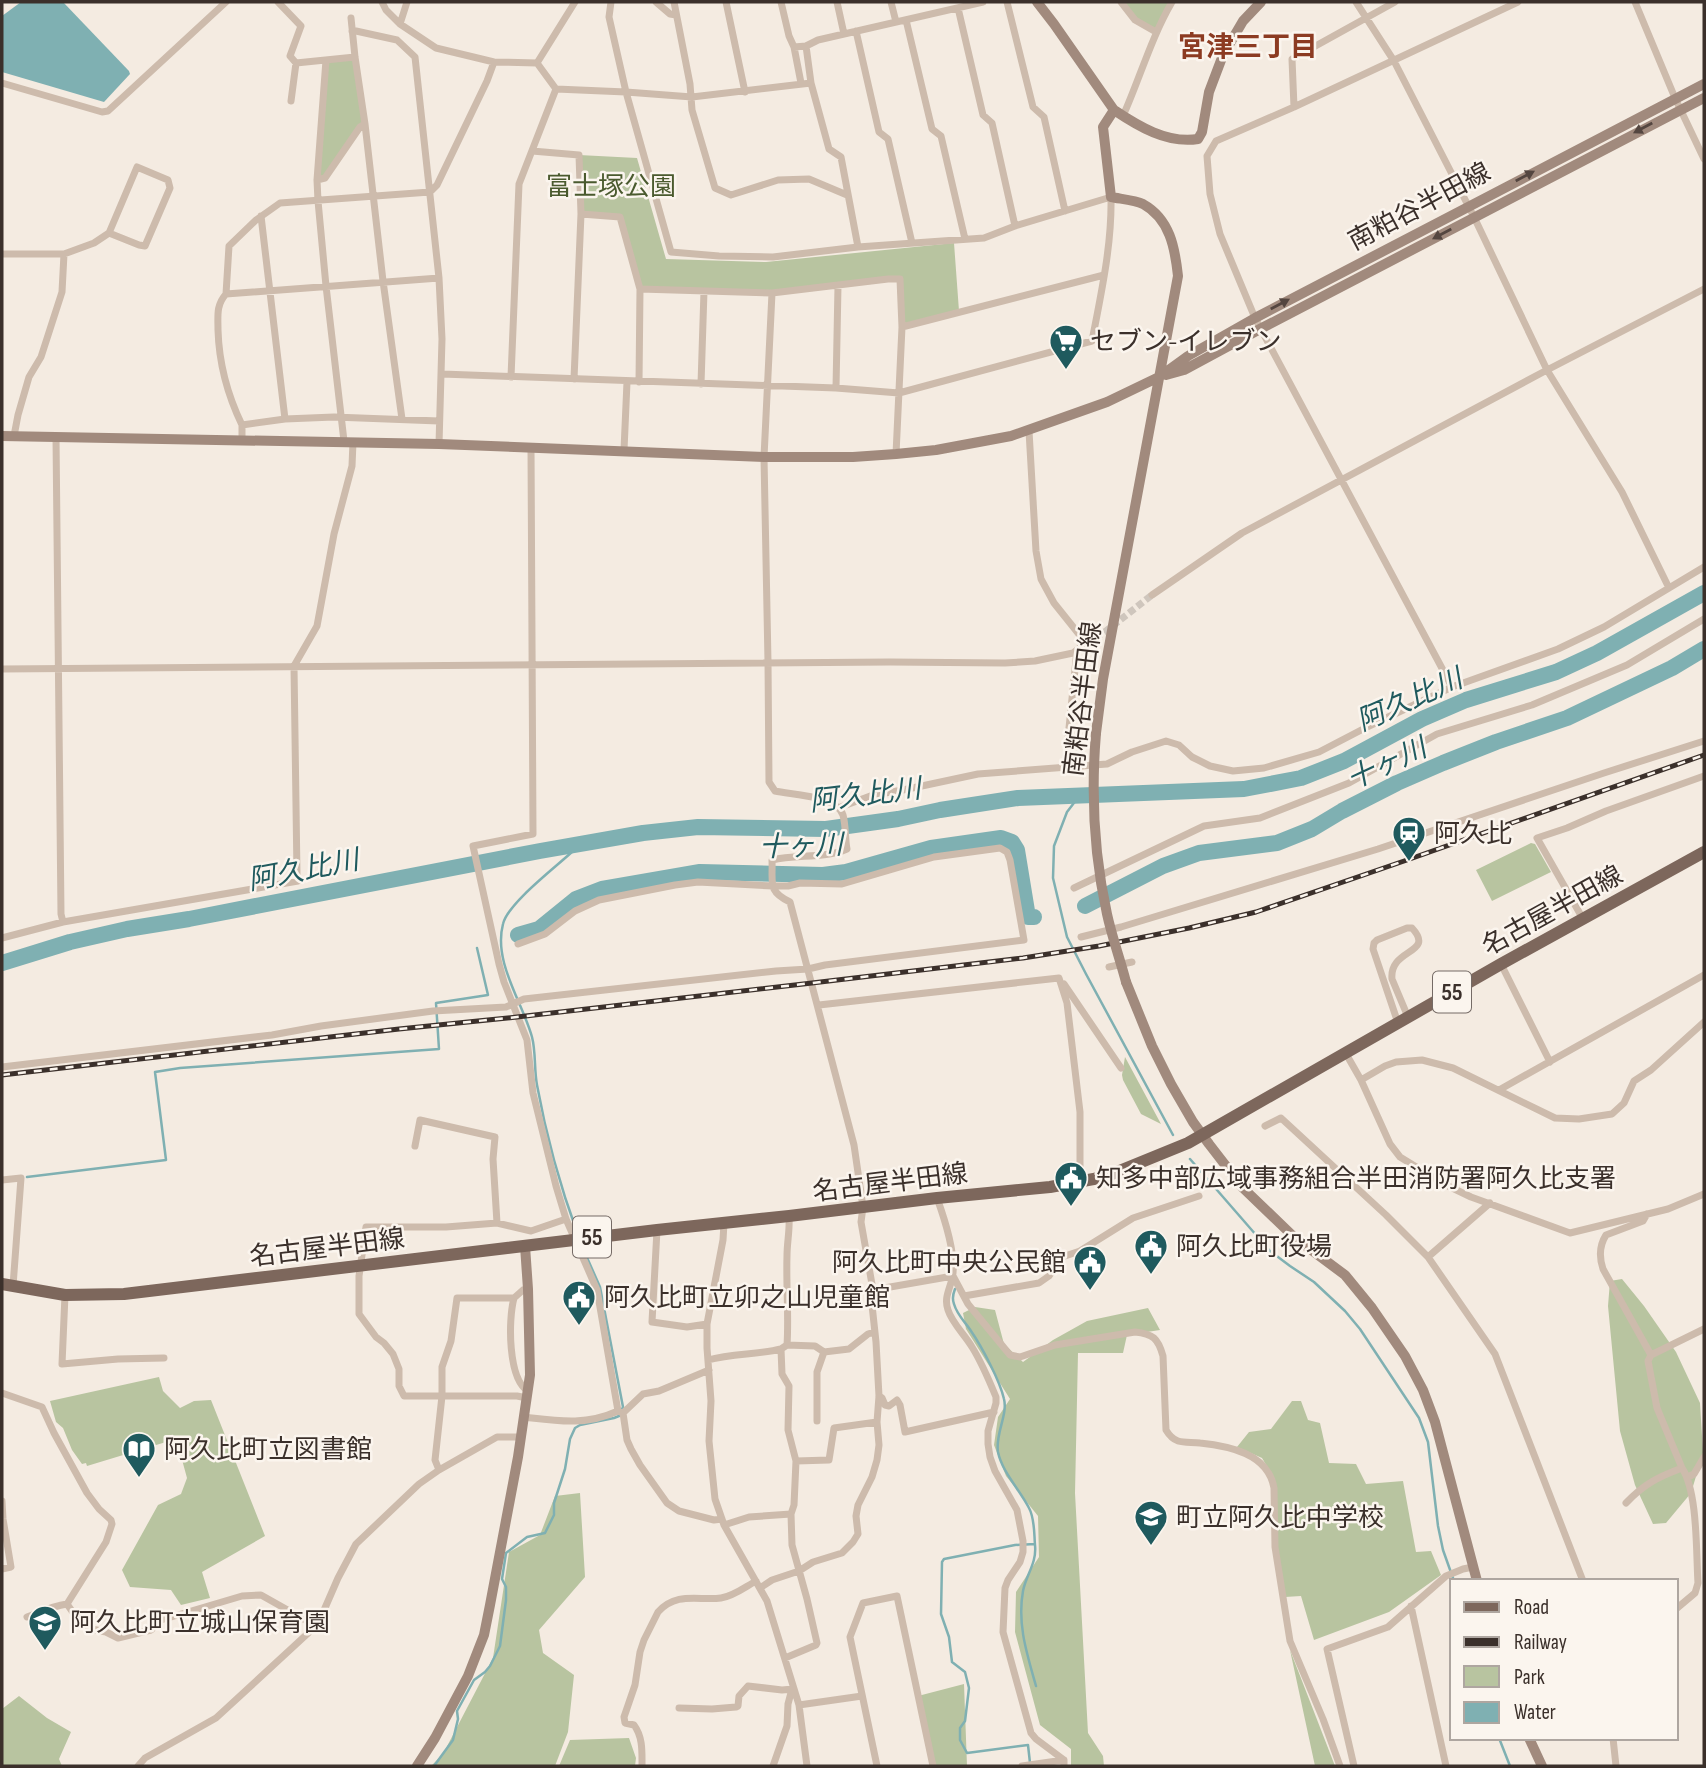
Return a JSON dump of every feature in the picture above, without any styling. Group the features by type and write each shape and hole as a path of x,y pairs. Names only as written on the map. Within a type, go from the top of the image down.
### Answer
{"main road":[{"name":"名古屋半田線","path":"7,1286 65,1294 124,1294 657,1230 1050,1187 1112,1174 1202,1135 1501,964 1704,852"}],"street":[{"path":"2,83 78,106 108,111 226,2"},
{"path":"278,2 301,26 290,56 296,63 291,101"},
{"path":"382,2 400,24 436,48 494,62 537,63"},
{"path":"400,24 407,2"},
{"path":"537,63 575,2"},
{"path":"64,254 62,292 41,357 29,377 18,415 6,436 439,444 764,457 853,457 972,444 1029,431 1107,402 1159,377 1178,275 1171,236 1160,216 1142,203 1111,197 1015,226 984,239 858,247 773,257 671,252 626,92 609,17 611,2"},
{"path":"656,2 670,14 676,15"},
{"path":"674,2 692,97 692,110 715,188 731,195 778,180 809,179 847,195"},
{"path":"726,2 745,92"},
{"path":"781,2 801,83"},
{"path":"837,2 844,34"},
{"path":"891,2 896,22"},
{"path":"794,47 953,6 983,2"},
{"path":"1007,2 1033,107 1044,117 1065,211"},
{"path":"1037,2 1118,113 1163,136 1187,141 1198,139 1202,132 1209,92 1223,55 1243,21 1261,2"},
{"path":"1121,2 1135,20 1156,32"},
{"path":"442,374 836,388 899,393 1092,341 1104,275 1111,210 1103,127 1118,113 1136,88 1156,32 1172,2"},
{"path":"1356,2 1394,61 1548,370 1622,492 1669,587"},
{"path":"1294,107 1292,59 1395,2"},
{"path":"1452,687 1255,318 1220,234 1210,194 1207,156 1216,141 1394,61 1506,4 1518,2"},
{"path":"1635,2 1704,159"},
{"path":"953,6 983,115 992,123 1015,226"},
{"path":"351,18 402,419"},
{"path":"906,20 932,129 941,136 965,239"},
{"path":"352,31 397,40 415,57 439,278 442,339 439,444"},
{"path":"856,31 879,132 888,139 912,243"},
{"path":"806,46 811,83 829,149 841,157 858,247"},
{"path":"296,63 355,57"},
{"path":"2,938 63,922 298,881 295,666 317,626 334,534 352,466 349,442 340,412 318,201 317,180 326,60"},
{"path":"242,441 242,425 232,405 220,362 218,309 226,294 229,246 261,216 280,203 430,192 437,185 494,62"},
{"path":"537,63 556,89"},
{"path":"556,89 692,97 811,83"},
{"name":"南粕谷半田線","path":"1476,1579 1468,1568 1435,1422 1423,1390 1405,1356 1345,1275 1294,1237 1243,1188 1202,1135 1152,1046 1126,982 1107,912 1096,845 1093,786 1096,733 1106,665 1159,377 1188,356 1255,318 1704,84"},
{"path":"511,377 519,184 556,89"},
{"name":"南粕谷半田線","path":"1159,377 1184,370 1704,97"},
{"path":"317,180 325,177 360,127 365,124"},
{"path":"532,152 579,155 580,214 574,379"},
{"path":"2,254 64,254 94,243 109,233 137,167 168,180 170,188 145,246 109,233"},
{"path":"580,214 620,217 640,289 639,382"},
{"path":"261,216 285,419"},
{"path":"902,327 1104,275"},
{"path":"226,294 439,278"},
{"path":"640,289 772,293 900,279 902,327 896,454"},
{"path":"836,388 838,286"},
{"path":"1152,595 1241,533 1704,289"},
{"path":"701,384 704,291"},
{"path":"772,293 764,457 769,782 775,791 814,797 840,810"},
{"path":"624,450 627,382"},
{"path":"242,425 285,419 439,421"},
{"path":"2,669 768,662 1005,663 1062,656 1073,653 1086,643 1054,603 1041,579 1035,551 1029,431"},
{"path":"56,437 63,922"},
{"path":"531,447 533,834 473,846 499,964 527,1041 533,1093 555,1186 574,1240 597,1290 620,1412 631,1449 667,1503 679,1511 723,1522 791,1514"},
{"path":"840,810 873,795 978,774 1107,764 1132,752 1166,741 1179,745 1192,757 1210,766 1233,771 1264,768 1319,752 1452,687 1558,649 1604,627 1704,567"},
{"path":"1074,888 1205,826 1260,818 1349,783 1437,734 1532,705 1627,664 1704,620"},
{"path":"1065,767 1077,650"},
{"path":"1081,937 1133,924 1366,852 1704,741"},
{"path":"1583,919 1537,838 1704,776"},
{"path":"642,1766 642,1750 637,1729 634,1725 625,1723 624,1717 635,1685 640,1652 658,1612 684,1598 723,1598 799,1571 820,1559 842,1553 858,1534 858,1505 877,1460 879,1396 873,1290 861,1222 863,1208 854,1144 790,902 777,896 773,883 772,860 834,854 847,849 840,810"},
{"path":"2,1067 272,1035 433,1011 506,1007 524,999 808,969 1024,940 1010,860 1007,852 1000,848 934,857 842,884 800,883 788,886 773,883 698,882 599,900 575,911 545,934 518,944"},
{"path":"1376,960 1390,964 1415,948 1419,940 1416,931 1407,928 1377,940 1373,949 1376,960 1403,1020"},
{"path":"1397,960 1393,966 1392,979 1403,1020"},
{"path":"1109,967 1132,962"},
{"path":"1501,964 1550,1062"},
{"path":"1499,1090 1704,975"},
{"path":"819,1005 1059,978"},
{"path":"1059,978 1121,1068"},
{"path":"1059,978 1066,1003 1080,1112 1080,1182"},
{"path":"1361,1080 1396,1062 1422,1060 1453,1068 1555,1118 1579,1119 1612,1114 1624,1102 1634,1082 1704,1022"},
{"path":"1345,1052 1390,1144 1400,1157 1471,1197 1570,1233 1668,1209 1704,1195"},
{"path":"1265,1126 1281,1118 1429,1257 1495,1354 1582,1579"},
{"path":"415,1146 420,1120 495,1137 493,1159 497,1223"},
{"path":"2,1180 21,1178 7,1286"},
{"path":"964,1296 1039,1283 1049,1276 1062,1257 1080,1251 1133,1218 1199,1196"},
{"path":"937,1198 948,1233 953,1276 968,1304 1010,1356 1020,1357 1055,1345 1135,1332 1145,1333 1160,1345 1163,1356 1166,1430 1170,1437 1177,1441 1235,1449 1250,1455 1264,1467 1274,1488 1275,1547 1290,1641 1340,1766"},
{"path":"1429,1257 1490,1203"},
{"path":"1647,1214 1643,1222 1606,1235 1600,1254 1603,1269 1651,1355"},
{"path":"785,1658 817,1643 792,1545 791,1514 794,1505 796,1461 788,1430 789,1386 782,1374 788,1321 789,1216"},
{"path":"527,1395 404,1396 399,1386 399,1369 393,1354 359,1314 359,1266 366,1227 446,1227 497,1223 531,1231 566,1219"},
{"path":"724,1223 707,1324 711,1401 710,1466 715,1499 723,1522 767,1601 799,1705 807,1766"},
{"path":"657,1230 652,1322 687,1327 707,1324"},
{"path":"417,1766 468,1676 484,1635 530,1375 525,1246"},
{"path":"873,1290 953,1276"},
{"path":"953,1276 947,1290 948,1312 972,1347 996,1397 988,1431 990,1457 1017,1510 1023,1541 1020,1562 1005,1588 1003,1632 1031,1733 1064,1763"},
{"path":"527,1395 513,1365 510,1326 514,1298 528,1289"},
{"path":"65,1294 62,1364 164,1358"},
{"path":"439,1470 435,1460 442,1396 442,1367 451,1341 457,1298 514,1298"},
{"path":"1678,1607 1695,1593 1698,1583 1694,1517 1688,1477 1657,1408 1648,1361 1651,1355 1704,1329"},
{"path":"824,1352 849,1349 874,1332"},
{"path":"708,1360 727,1355 770,1352 784,1347 815,1346 824,1352"},
{"path":"817,1421 817,1372 824,1352"},
{"path":"523,1418 569,1422 604,1417 620,1412 643,1394 659,1391 709,1370"},
{"path":"2,1393 42,1407 88,1493 112,1524 106,1542 66,1604 27,1617"},
{"path":"879,1396 885,1405 889,1406 897,1400 905,1432 994,1412"},
{"path":"796,1461 829,1460 834,1428 877,1422"},
{"path":"138,1766 145,1758 216,1718 320,1622 356,1544 419,1484 497,1437 520,1437"},
{"path":"1688,1477 1694,1475 1704,1457"},
{"path":"1626,1503 1646,1484 1682,1468"},
{"path":"2,1502 11,1567 2,1569"},
{"path":"1354,1766 1327,1648 1388,1626 1446,1576 1468,1568"},
{"path":"66,1604 87,1628 118,1638 151,1630 161,1620 242,1596 261,1595 316,1626"},
{"path":"877,1766 850,1637 863,1603 897,1596 933,1766"},
{"path":"1410,1606 1446,1766"},
{"path":"679,1708 736,1707 739,1696 748,1686 792,1689"},
{"path":"773,1766 786,1726 792,1689"},
{"path":"799,1705 862,1696"},
{"path":"1529,1740 1542,1766"},
{"path":"1613,1740 1616,1766"},
{"path":"1022,1766 1064,1763"}],"green space":[{"path":"1121,2 1172,2 1156,32 1135,20"},
{"path":"355,57 365,124 325,178 317,180 326,60"},
{"name":"富士塚公園","path":"579,155 637,158 666,259 766,262 954,243 959,311 902,327 900,280 772,293 640,289 620,217 581,214"},
{"path":"1531,843 1535,844 1551,872 1492,901 1476,870"},
{"path":"1125,1057 1161,1124 1141,1114 1123,1080"},
{"path":"1622,1279 1676,1352 1700,1403 1703,1453 1691,1493 1666,1523 1653,1524 1635,1485 1620,1431 1608,1306 1610,1281"},
{"path":"975,1307 995,1310 1004,1344 1023,1362 1053,1340 1087,1321 1148,1308 1160,1330 1127,1335 1123,1353 1078,1353 1075,1493 1088,1733 1103,1756 1104,1766 1071,1766 1071,1749 1040,1725 1015,1632 1016,1592 1039,1557 1038,1516 1006,1476 994,1445 998,1417 1010,1399 966,1329 963,1313"},
{"path":"159,1377 163,1391 180,1408 194,1401 211,1400 265,1536 202,1572 210,1598 181,1605 171,1590 130,1587 122,1570 158,1505 181,1494 187,1478 178,1445 166,1442 87,1466 86,1463 82,1464 72,1450 63,1428 56,1422 50,1401"},
{"path":"1292,1401 1301,1401 1308,1420 1320,1423 1329,1463 1356,1464 1366,1484 1403,1481 1416,1552 1431,1551 1441,1575 1389,1612 1314,1640 1301,1596 1285,1597 1277,1546 1275,1480 1262,1458 1237,1447 1249,1432 1271,1429"},
{"path":"580,1493 585,1577 539,1630 543,1653 574,1675 568,1732 555,1766 431,1766 443,1754 493,1658 509,1552 540,1535 555,1496"},
{"path":"1290,1650 1335,1766 1315,1766"},
{"path":"964,1684 967,1766 933,1766 918,1696"},
{"path":"19,1696 47,1718 71,1732 59,1759 62,1766 2,1766 2,1709"},
{"path":"629,1738 636,1758 635,1766 559,1766 570,1740"}],"water":[{"path":"21,2 63,2 130,74 104,102 2,72 2,16"}],"waterway":[{"name":"阿久比川","path":"2,963 70,942 127,929 643,833 698,827 826,829 1018,798 1244,789 1301,778 1344,761 1422,719 1466,700 1556,672 1597,653 1704,593"},
{"name":"十ヶ川","path":"1085,906 1163,866 1199,853 1277,843 1312,829 1397,783 1496,742 1567,718 1672,668 1704,649"},
{"path":"1080,795 1067,812 1054,846 1053,878 1067,937 1173,1135"},
{"name":"十ヶ川","path":"518,935 539,929 576,899 602,889 700,872 823,875 846,872 931,848 1001,838 1012,842 1017,850 1028,917 1034,917"},
{"path":"576,844 573,851 514,906 503,924 501,938 505,967 532,1037 536,1079 545,1123 559,1179 578,1235"},
{"path":"27,1177 166,1160 155,1072 439,1049 436,1003 488,995 477,948"},
{"path":"1190,1159 1270,1251 1314,1282 1345,1311 1419,1418 1428,1442 1443,1550 1453,1579"},
{"path":"434,1766 453,1740 457,1711 474,1680 490,1666 500,1646 506,1600 506,1587 502,1579 506,1553 527,1537 545,1533 554,1515 554,1503 575,1428 619,1416 623,1407 600,1287 581,1244"},
{"path":"955,1289 955,1308 999,1383 1005,1405 998,1452 1007,1474 1029,1508 1034,1526 1035,1551 1023,1591 1021,1615 1036,1686"},
{"path":"1030,1763 1028,1745 967,1753 960,1740 969,1688 965,1672 952,1662 949,1637 941,1614 942,1562 944,1559 1015,1545 1035,1544"},
{"path":"1500,1740 1510,1766"}],"tunnel":[{"path":"1086,643 1152,595"}],"railway":[{"path":"2,1075 812,983 1023,958 1099,946 1256,912 1704,755"}],"place":[{"name":"セブン-イレブン","path":"1066,371"},
{"name":"阿久比","path":"1409,863"},
{"name":"知多中部広域事務組合半田消防署阿久比支署","path":"1071,1208"},
{"name":"阿久比町役場","path":"1151,1276"},
{"name":"阿久比町中央公民館","path":"1090,1292"},
{"name":"阿久比町立卯之山児童館","path":"579,1327"},
{"name":"阿久比町立図書館","path":"139,1479"},
{"name":"町立阿久比中学校","path":"1151,1547"},
{"name":"阿久比町立城山保育園","path":"45,1652"}],"district":[{"name":"宮津三丁目","path":"1248,46"}]}
